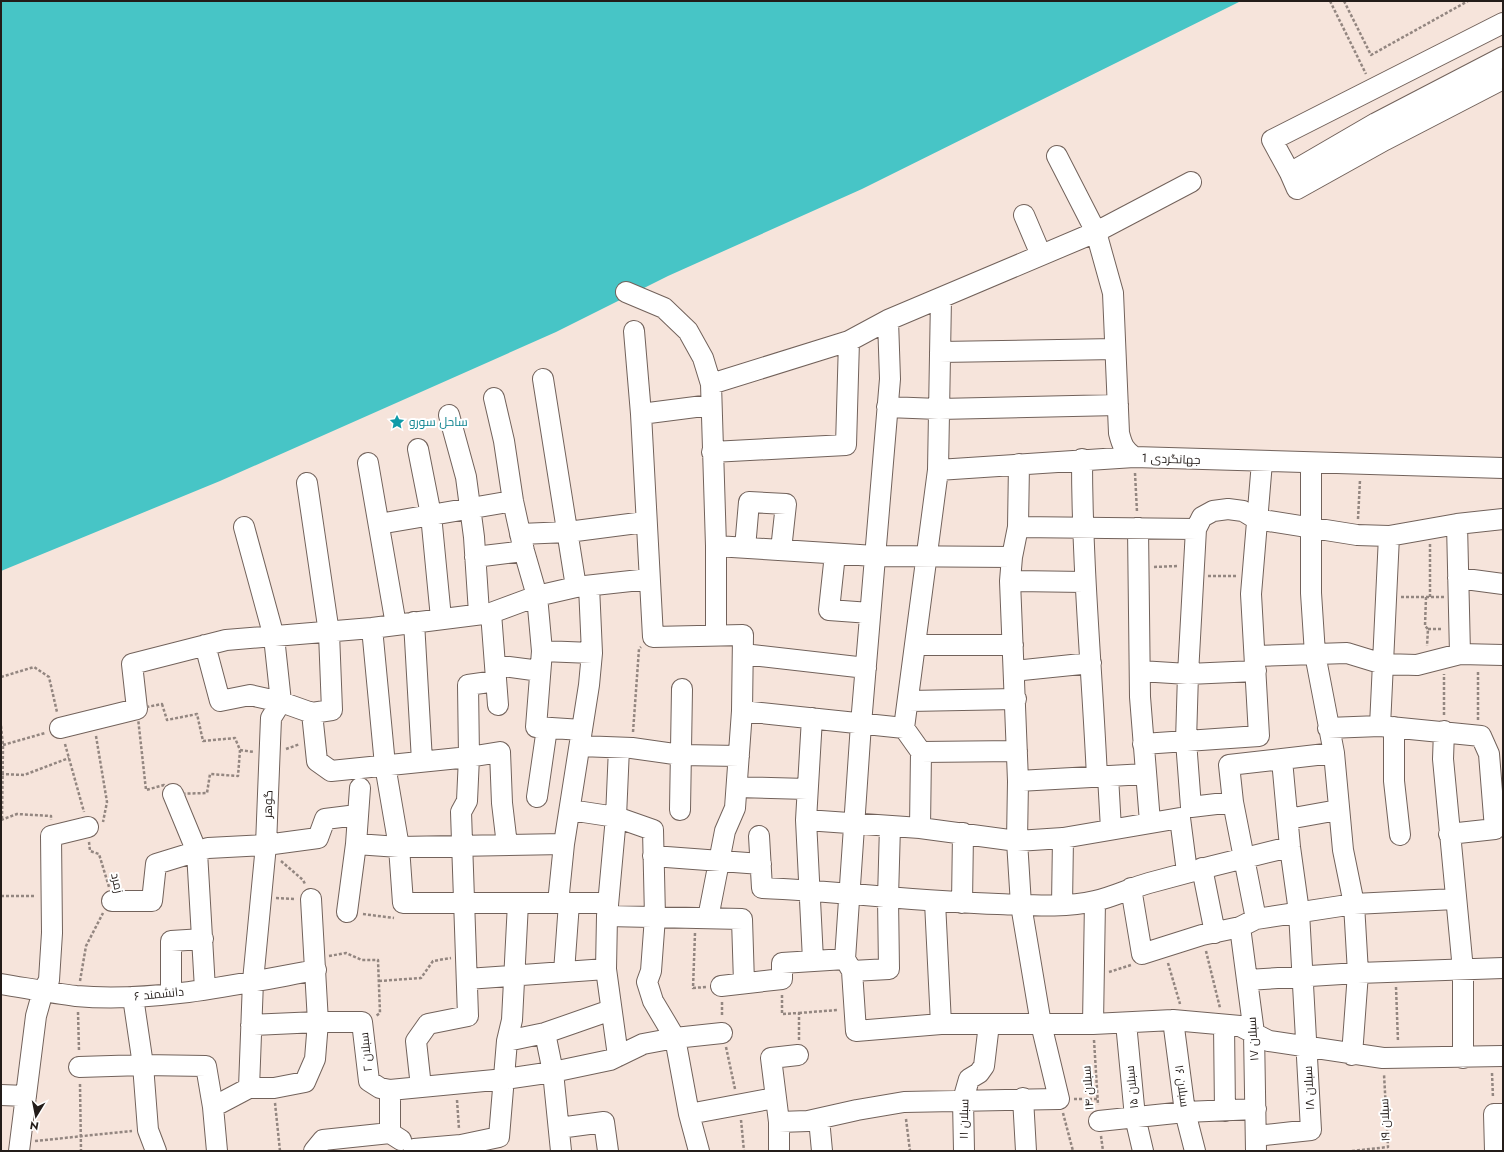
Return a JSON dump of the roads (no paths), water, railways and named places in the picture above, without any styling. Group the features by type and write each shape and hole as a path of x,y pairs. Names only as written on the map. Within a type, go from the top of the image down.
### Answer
{"street":[{"path":"1503,23 1272,140 1297,189 1385,140 1503,79"},
{"path":"1290,173 1376,123 1503,57"},
{"path":"1376,123 1385,140"},
{"name":"جهانگردی 1","path":"1057,156 1096,232 1113,293 1119,433 1123,448 1134,457 1360,465 1503,468"},
{"path":"711,384 849,341 888,320 1096,232 1191,182"},
{"path":"1024,215 1041,255"},
{"path":"626,292 664,308 688,331 702,358 711,384 716,546 716,635"},
{"path":"920,828 921,752 904,728 909,701 938,470 941,298"},
{"path":"888,320 890,379 861,724 849,894 848,965 856,1009 856,1031 941,1024 1093,1024 1179,1021 1240,1026 1269,1040 1352,1055 1391,1058 1463,1058 1497,1056"},
{"path":"634,331 641,414 645,522 652,637 743,635 742,711 735,808 727,825 702,918"},
{"path":"712,452 846,445 849,341"},
{"path":"940,352 1115,349"},
{"path":"543,379 568,532 583,587 592,653 581,738 564,844 564,972"},
{"path":"494,398 504,441 513,501 522,542 537,596 542,651 536,726 626,748 681,754 739,756"},
{"path":"641,414 711,405"},
{"path":"887,407 939,409 1118,405"},
{"path":"449,415 466,477 475,557 495,673 498,705"},
{"path":"418,449 432,515 441,618"},
{"path":"938,470 1082,459 1134,457"},
{"path":"1082,459 1084,582 1102,776 1111,829"},
{"path":"1143,744 1259,736 1251,594 1256,519 1262,462"},
{"path":"368,463 379,524 405,624 422,761"},
{"path":"1311,463 1311,593 1315,654 1334,754 1342,850 1354,904 1358,973 1352,1055"},
{"path":"779,1122 808,1121 904,1102 1023,1098 1059,1099 1041,1024 1021,905 1017,841 1018,781 1016,699 1010,581 1012,557 1018,527 1019,464"},
{"path":"205,645 220,702 250,695 281,702 312,713 332,710 329,633 307,483"},
{"path":"379,524 513,501"},
{"path":"745,548 749,502 786,504 781,550"},
{"path":"1233,802 1191,807 1186,741 1188,674 1196,529 1202,517 1213,511 1228,509 1244,512 1256,519 1311,526 1334,532 1357,535 1389,536 1457,524 1503,520"},
{"path":"475,557 522,542 568,532 645,522"},
{"path":"1454,657 1458,588 1457,524"},
{"path":"244,527 274,637 281,702"},
{"path":"1018,527 1082,529 1196,529"},
{"path":"1138,528 1140,672 1143,744 1150,822"},
{"path":"1389,536 1383,664 1387,726 1400,835"},
{"path":"716,546 875,556 1012,557"},
{"path":"835,554 829,610 870,613"},
{"path":"60,728 137,708 132,664 205,645 226,640 329,633 485,613 537,596 583,587 649,579"},
{"path":"1010,581 1084,582"},
{"path":"1458,588 1503,584"},
{"path":"372,628 386,765 399,847 403,903 563,903 655,917 742,920 744,983"},
{"path":"915,645 1013,645"},
{"path":"542,651 592,653"},
{"path":"1140,672 1188,674 1315,654 1347,653 1383,664 1417,665 1454,657 1503,655"},
{"path":"743,654 866,668"},
{"path":"1014,671 1091,663"},
{"path":"421,1087 416,1041 428,1024 468,1016 461,812 467,801 469,757 468,685 495,673 540,671"},
{"path":"680,810 682,689"},
{"path":"909,701 1016,699"},
{"name":"گوهر","path":"249,1088 253,981 266,845 271,718 281,702"},
{"path":"742,711 904,728"},
{"path":"312,713 317,761 331,771 469,757 500,752 502,803 507,845"},
{"path":"812,718 806,820 813,960"},
{"path":"1328,728 1387,726 1481,736 1489,754 1498,793 1495,829 1449,834"},
{"path":"537,797 547,728"},
{"path":"1444,731 1442,758 1463,970 1463,1058"},
{"path":"618,1056 606,969 608,909 616,817 626,748"},
{"path":"921,752 1017,751"},
{"path":"1282,760 1334,754"},
{"name":"سبلان ۱۷","path":"1256,1144 1254,1033 1247,980 1248,923 1243,858 1233,802 1229,765 1282,760"},
{"name":"سبلان ۱۸","path":"1256,1144 1311,1130 1299,912 1290,847 1282,760"},
{"path":"1018,781 1146,774"},
{"path":"737,787 807,789"},
{"path":"347,912 356,844 360,788"},
{"path":"174,794 197,852 205,989"},
{"path":"570,810 616,817 653,830 655,917 651,971 647,982 653,1001 675,1038 689,1114 698,1151"},
{"path":"1288,819 1338,810"},
{"path":"112,902 152,901 156,864 208,848 266,845 318,838 324,819 357,815"},
{"path":"806,820 920,828 1017,841 1063,838 1180,818 1194,870 1208,934"},
{"path":"721,986 782,979 782,963 813,960 889,969 888,898 890,826"},
{"path":"19,1147 36,1016 43,991 49,980 52,933 51,836 88,827"},
{"path":"962,903 963,833"},
{"path":"759,836 762,888 810,890 935,902 1021,905 1062,904 1095,901 1131,888 1194,870 1290,847"},
{"path":"1062,904 1063,838"},
{"path":"356,844 399,847 564,844"},
{"path":"654,856 718,862 761,864"},
{"path":"1131,888 1142,954 1248,923 1299,912 1354,904 1455,899"},
{"path":"213,1107 249,1088 274,1088 305,1082 315,1059 318,1022 316,965 311,899"},
{"path":"1093,1024 1095,901"},
{"path":"935,902 941,1024"},
{"path":"314,1151 323,1140 390,1133 414,1150 460,1145 499,1137 507,1041 512,1020 518,903"},
{"path":"171,992 171,941 203,939"},
{"name":"دانشمند ۶","path":"1,984 77,996 133,997 205,989 253,981 316,965"},
{"path":"1247,980 1358,973 1503,968"},
{"path":"467,979 606,969"},
{"path":"133,997 143,1065 148,1130 156,1151"},
{"path":"507,1041 545,1033 611,1010"},
{"name":"سبلان ۱۶","path":"1179,1021 1186,1112 1196,1151"},
{"path":"251,1025 318,1022"},
{"name":"سبلان ۲","path":"318,1022 362,1022 369,1081 380,1088 390,1090"},
{"name":"سبلان ۱۵","path":"1126,1023 1135,1117 1143,1151"},
{"name":"سبلان ۱۱","path":"964,1151 963,1100 969,1079 979,1073 984,1066 989,1024"},
{"path":"1224,1025 1225,1111"},
{"path":"545,1033 553,1072 560,1128 561,1151"},
{"path":"390,1133 390,1090 505,1079 553,1072 610,1060 643,1044 675,1038 722,1033"},
{"path":"779,1151 779,1122 771,1058 798,1055"},
{"path":"79,1067 143,1065 206,1066 213,1107 217,1151"},
{"path":"1,1095 26,1096"},
{"path":"689,1114 739,1103 775,1098"},
{"path":"1023,1098 1026,1151"},
{"path":"1099,1121 1186,1112 1256,1109"},
{"path":"1495,1151 1499,1114"},
{"path":"819,1118 822,1151"},
{"path":"560,1128 604,1122 608,1151"}],"water":[{"path":"1,1 1241,1 862,189 668,276 556,332 220,481 1,571"}],"place":[{"name":"ساحل سورو","path":"397,422"}]}
